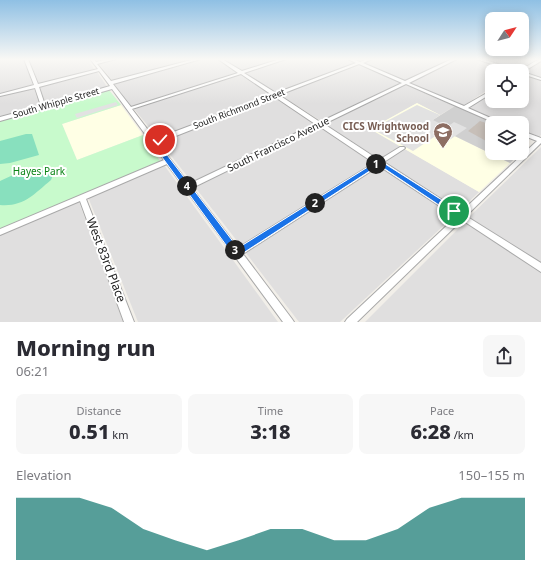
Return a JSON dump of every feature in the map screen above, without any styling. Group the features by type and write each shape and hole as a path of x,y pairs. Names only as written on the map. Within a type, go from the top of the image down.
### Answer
{"street":[{"path":"32,74 44,107"},
{"path":"0,95 84,74"},
{"path":"103,74 289,322"},
{"name":"South Whipple Street","path":"0,119 44,107 148,74"},
{"path":"129,109 238,74"},
{"path":"243,74 541,268"},
{"name":"South Richmond Street","path":"154,142 330,74"},
{"path":"384,74 485,117"},
{"name":"South Francisco Avenue","path":"188,187 424,74"},
{"path":"529,75 541,79"},
{"path":"465,108 485,95"},
{"path":"350,322 541,141 529,136"},
{"path":"237,253 402,148"},
{"path":"0,232 168,161"},
{"name":"West 83rd Place","path":"82,198 129,322"}],"shaded area":[{"path":"0,74 29,74 33,86 0,94"},
{"path":"35,74 79,74 39,84"},
{"path":"89,74 98,74 108,88 46,105 39,86"},
{"path":"107,74 139,74 113,81"},
{"path":"150,74 235,74 132,107 114,84"},
{"path":"241,74 272,95 158,138 134,109"},
{"path":"247,74 326,74 277,93"},
{"path":"333,74 381,74 401,83 321,121 280,95"},
{"path":"388,74 419,74 404,81"},
{"path":"428,74 485,74 485,92 463,106 410,83"},
{"path":"530,74 541,74 541,78"},
{"path":"529,76 541,80 541,135 538,138 529,134 529,116 487,116 468,108 485,97 485,108 529,108"},
{"path":"406,85 455,106 440,115 417,103 371,129 479,192 459,211 325,124"},
{"path":"34,88 40,107 0,118 0,96"},
{"path":"276,97 316,123 192,182 160,142"},
{"path":"116,102 118,105 77,118 75,114"},
{"name":"CICS Wrightwood School","path":"417,103 440,115 428,123 485,151 485,160 504,160 510,163 479,192 370,129"},
{"path":"121,105 143,135 77,160 62,124"},
{"path":"417,105 440,115 433,120 447,127 454,122 467,128 448,141 437,135 413,151 372,129"},
{"path":"455,106 485,119 485,151 428,123"},
{"path":"321,126 374,162 241,246 195,187"},
{"path":"541,147 541,263 469,217"},
{"path":"504,160 513,160 510,163"},
{"path":"164,165 278,322 138,322 88,197"},
{"path":"380,166 455,215 340,322 299,322 246,253"},
{"path":"79,202 123,322 0,322 0,235"},
{"path":"465,222 541,272 541,322 365,322"}],"green space":[{"name":"Hayes Park","path":"109,90 121,105 62,124 77,160 143,135 160,161 0,230 0,121"},
{"path":"26,134 32,134 39,155 10,163 0,164 0,141"},
{"path":"36,169 44,170 53,175 51,180 34,195 22,202 0,205 0,181 13,175"}],"building":[{"path":"480,121 485,123 485,140 468,131"}],"place":[{"name":"CICS Wrightwood School","path":"443,149"}],"route":[{"path":"160,140 154,142 237,253 379,162 454,211"}]}
